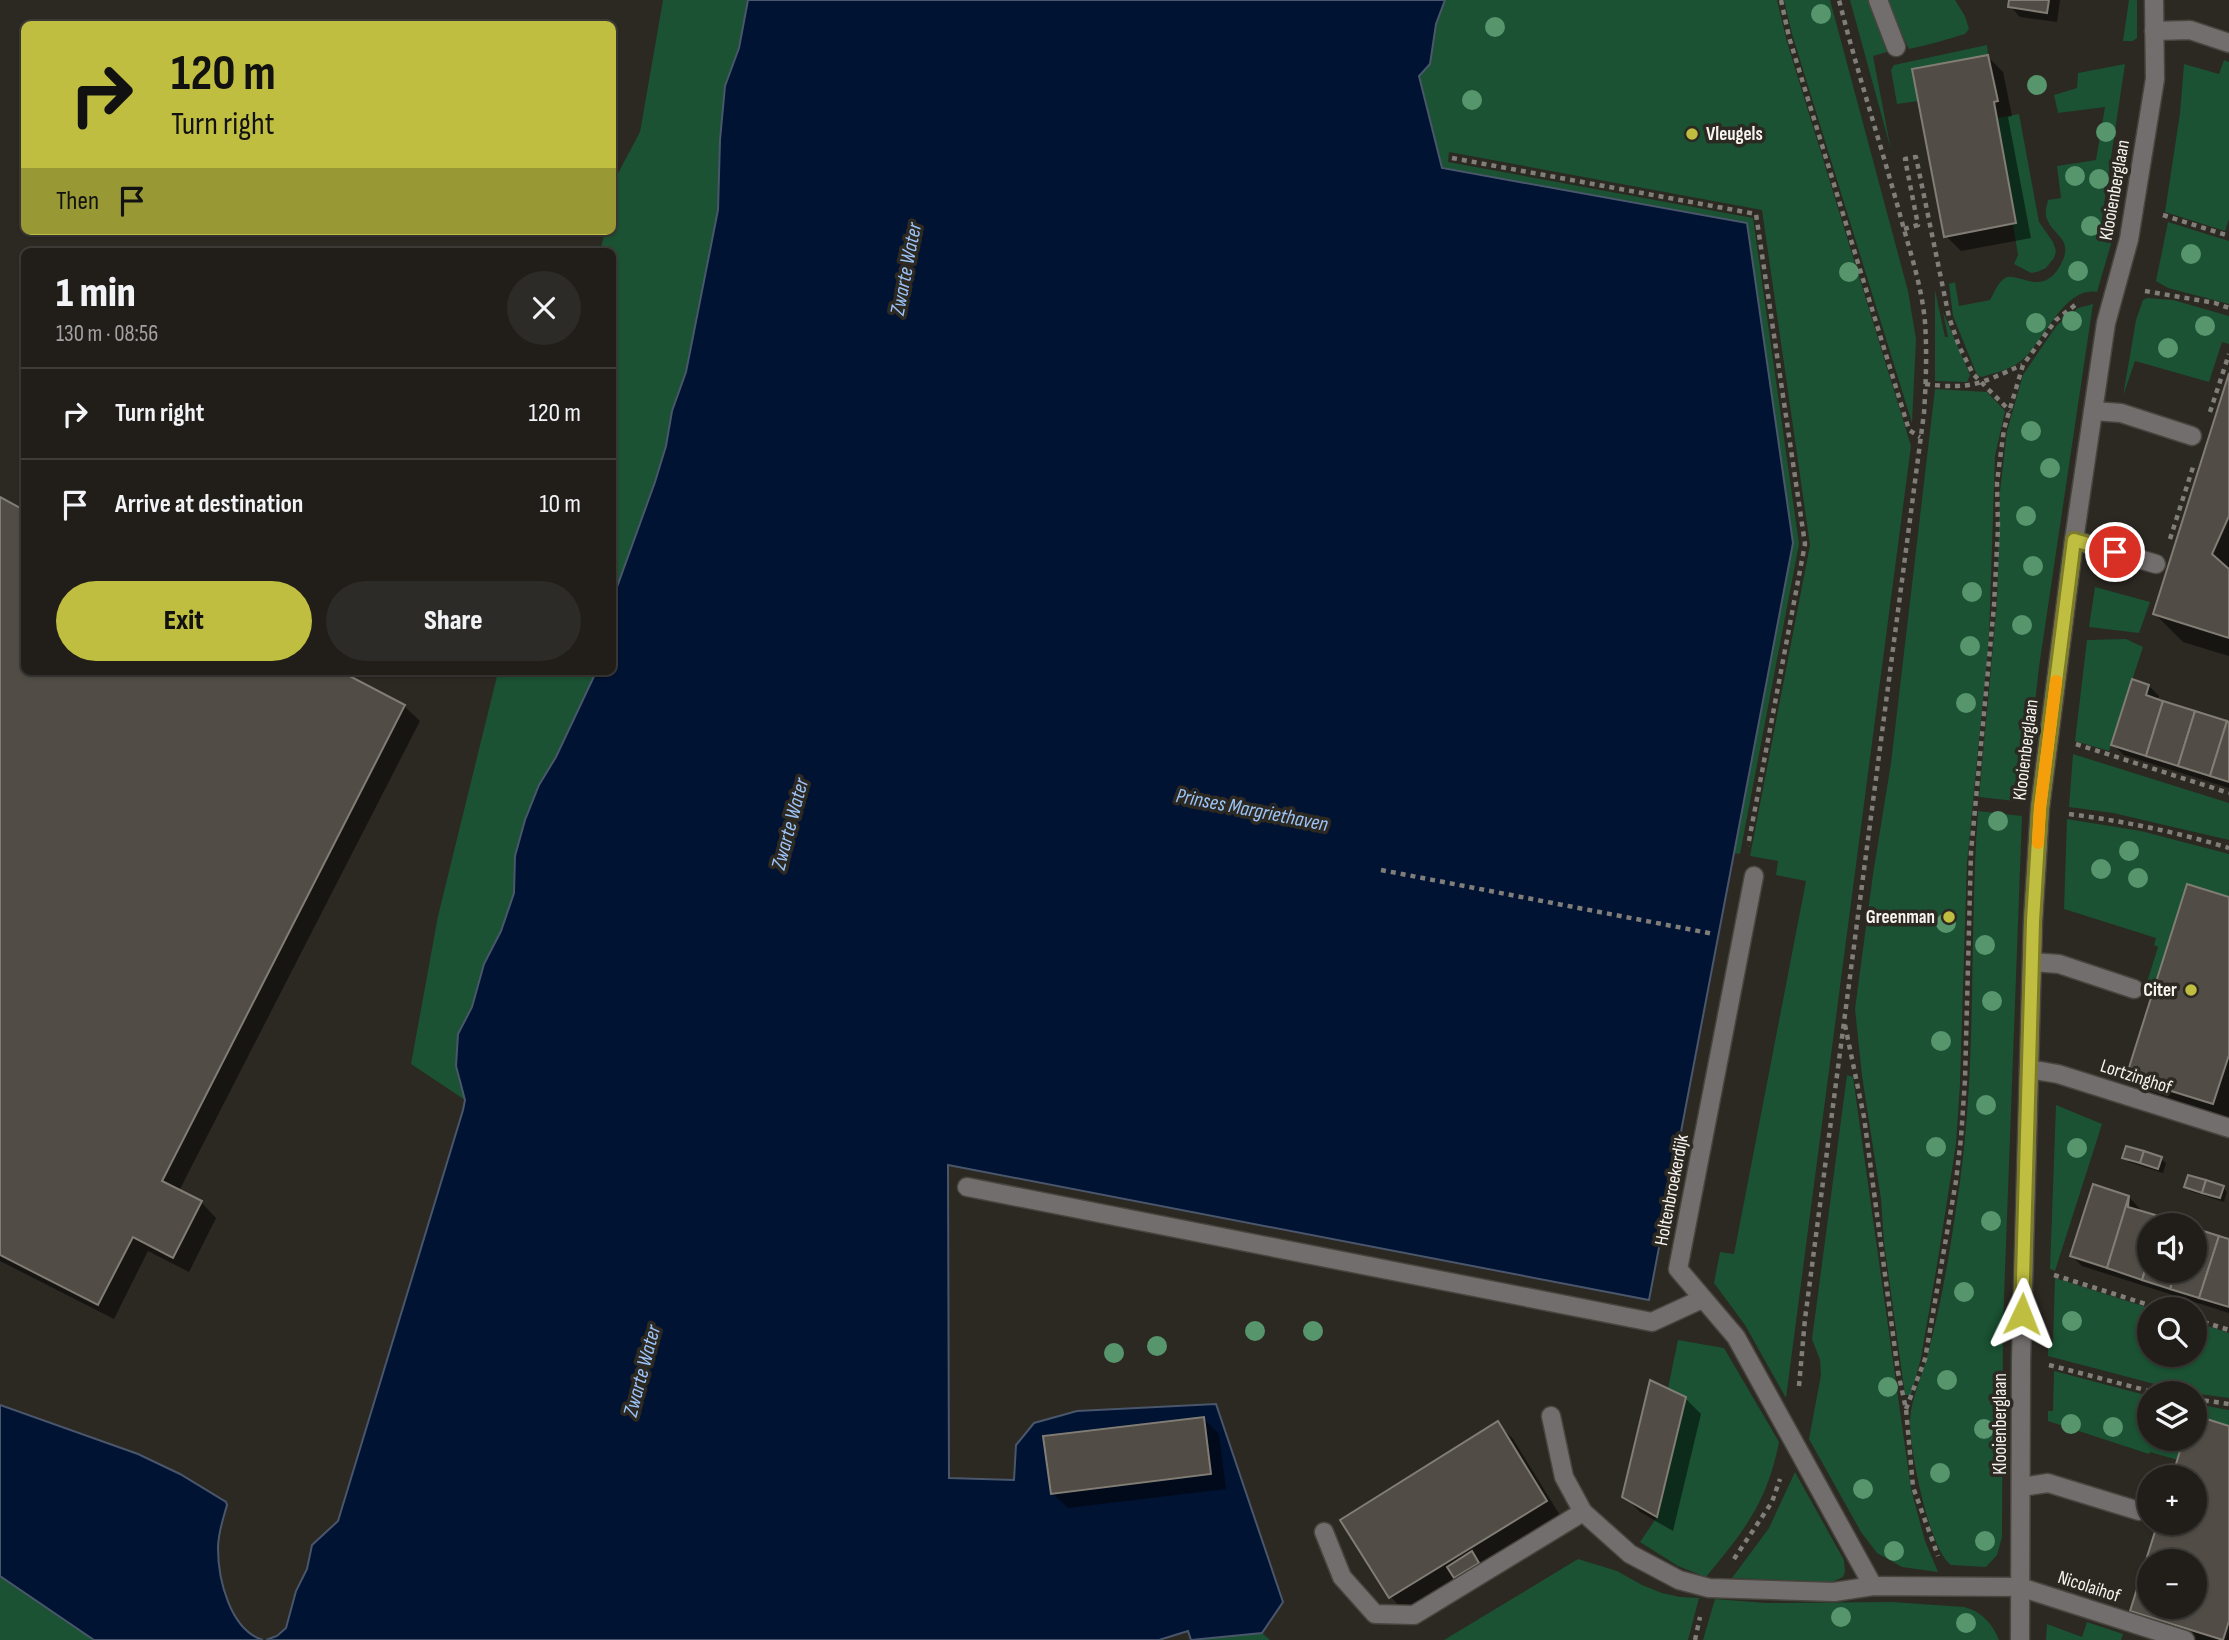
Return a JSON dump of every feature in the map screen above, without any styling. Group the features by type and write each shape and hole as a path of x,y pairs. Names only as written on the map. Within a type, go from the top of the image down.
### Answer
{"street":[{"path":"1878,0 1896,47"},
{"name":"Klooienberglaan","path":"2020,1640 2021,1362 2032,962 2040,808 2074,540 2106,323 2129,239 2155,79 2154,0"},
{"path":"2154,31 2190,30 2229,43"},
{"path":"2094,411 2121,413 2192,436"},
{"path":"2074,540 2156,564"},
{"name":"Holtenbroekerdijk","path":"1754,876 1678,1269 1736,1337 1874,1586"},
{"path":"2032,962 2059,964 2134,989"},
{"name":"Lortzinghof","path":"2029,1069 2058,1074 2229,1128"},
{"path":"967,1187 1652,1322 1702,1299"},
{"path":"1551,1416 1564,1477 1583,1512 1630,1554 1679,1580 1709,1588 1834,1592 1874,1586 2020,1587"},
{"path":"2021,1487 2048,1483 2137,1510"},
{"path":"1324,1532 1342,1577 1375,1614 1414,1615 1583,1512"},
{"name":"Nicolaihof","path":"2020,1587 2185,1640"}],"path":[{"path":"1781,0 1789,37 1909,430 1920,437"},
{"path":"1799,1390 1803,1328 1926,384 1925,321 1919,286 1839,0"},
{"path":"1904,229 1918,225 1905,159 1916,157 1949,317 1973,374 2010,411"},
{"path":"1452,158 1756,214 1805,544 1746,858 1754,876"},
{"path":"2135,206 2229,236"},
{"path":"1906,1409 1925,1359 1961,1138 1971,852 1994,606 1998,528 1997,482 2004,429 2023,365 2056,320 2075,304 2114,293 2215,303 2229,308"},
{"path":"1926,384 1961,387 1982,383 2023,365"},
{"path":"2049,736 2229,793"},
{"path":"2040,808 2114,820 2201,839 2229,848"},
{"path":"1381,870 1718,934"},
{"path":"1844,1020 1864,1117 1898,1371 1906,1409 1913,1487 1943,1568 1937,1586"},
{"path":"2024,1266 2137,1301"},
{"path":"2207,1323 2229,1330"},
{"path":"2021,1362 2048,1365 2137,1388"},
{"path":"2207,1401 2229,1404"},
{"path":"1709,1588 1753,1532 1772,1502 1795,1443"}],"green space":[{"path":"663,0 748,0 739,48 725,86 718,210 686,372 672,411 666,446 655,482 616,593 616,248 601,248 604,235 616,235 616,177 640,132"},
{"path":"1445,0 1777,0 1787,42 1911,446 1786,1398 1745,1325 1714,1283 1720,1252 1734,1254 1806,881 1776,875 1778,861 1750,856 1810,545 1762,210 1449,152 1448,162 1753,218 1799,544 1740,854 1734,853 1793,543 1747,223 1442,168 1419,76 1430,64 1436,24"},
{"path":"1784,0 1830,0 1908,291 1916,339 1912,423 1792,34"},
{"path":"1850,0 1870,0 1887,52 1873,56 1891,150"},
{"path":"1886,0 1955,0 1969,29 1965,34 1909,49"},
{"path":"2129,0 2137,0 2137,38 2123,41"},
{"path":"1987,45 1988,55 1913,69 1918,101 1897,104 1891,70 1894,65"},
{"path":"2224,60 2229,62 2229,219 2225,231 2165,212 2180,113 2184,64 2219,74"},
{"path":"2125,64 2100,231 2114,234 2097,292 2073,298 2018,363 1982,377 1977,375 1953,316 1949,284 1955,282 1959,306 1990,300 2005,278 2039,282 2054,274 2065,255 2064,242 2049,223 2046,214 2048,200 2061,198 2057,166 2096,160 2105,107 2058,113 2054,95 2077,88 2078,73"},
{"path":"2019,114 2039,222 2056,251 2046,268 2031,273 2014,264 2018,255 2013,224 2016,223 1997,118"},
{"path":"2168,222 2229,241 2229,304 2168,288 2156,281"},
{"path":"1935,290 1945,337 1948,337 1943,312 1970,375 1967,382 1935,381"},
{"path":"2143,300 2173,300 2229,316 2229,344 2222,342 2209,382 2135,361 2123,396 2136,320"},
{"path":"2093,304 2039,667 2024,802 1979,797 1997,603 2000,491 2007,431 2023,375 2029,366 2057,325 2078,308"},
{"path":"1935,389 1987,392 2005,411 1995,456 1989,638 1967,863 1956,1144 1921,1358 1911,1395 1905,1395 1855,1009 1891,763"},
{"path":"2095,587 2150,602 2139,633 2089,627"},
{"path":"2126,639 2143,647 2109,751 2075,741 2087,640"},
{"path":"497,675 595,675 556,757 539,785 515,856 514,893 501,931 484,964 472,1007 459,1034 456,1066 465,1100 411,1064 438,916"},
{"path":"2073,754 2229,803 2229,840 2113,813 2069,807"},
{"path":"1978,811 2022,816 2003,1325 2002,1537 1997,1555 1986,1567 1951,1565 1943,1556 1935,1540 1922,1497 1910,1420 1943,1289 1965,1135 1971,1043"},
{"path":"2067,819 2141,831 2229,854 2229,897 2187,884 2155,985 2147,982 2158,947 2154,945 2156,938 2064,909"},
{"path":"1847,1075 1853,1077 1911,1489 1925,1541 1938,1572 1902,1567 1877,1553 1861,1532 1809,1439 1821,1375 1820,1360 1812,1339"},
{"path":"2056,1105 2102,1124 2055,1271 2050,1269"},
{"path":"2055,1278 2137,1304 2137,1367 2207,1367 2207,1326 2229,1333 2229,1398 2207,1395 2207,1381 2143,1381 2048,1356 2048,1342 2053,1342"},
{"path":"1678,1340 1724,1348 1779,1442 1761,1499 1743,1530 1706,1577 1678,1566 1640,1542 1657,1517 1686,1397 1668,1388"},
{"path":"2054,1371 2137,1393 2137,1450 2048,1421 2048,1411 2053,1411"},
{"path":"2207,1406 2229,1410 2229,1426 2207,1419"},
{"path":"2140,1451 2181,1451 2178,1460 2150,1452"},
{"path":"1795,1472 1844,1560 1843,1577 1832,1582 1732,1578 1769,1528"},
{"path":"1578,1559 1617,1571 1662,1593 1699,1598 1688,1640 1444,1640"},
{"path":"0,1576 94,1640 0,1640"},
{"path":"1715,1599 1766,1603 1892,1602 1964,1607 1986,1619 1999,1640 1703,1640"},
{"path":"2087,1622 2123,1634 2121,1640 2046,1640 2047,1624 2082,1637"},
{"path":"1262,1633 1270,1640 1191,1640"}],"water":[{"path":"748,0 1445,0 1436,24 1430,64 1419,76 1442,168 1747,223 1793,543 1649,1300 948,1165 949,1478 1014,1480 1016,1445 1034,1423 1077,1411 1216,1404 1283,1602 1262,1633 1191,1640 1188,1631 1159,1640 266,1640 277,1636 286,1628 296,1591 307,1569 312,1545 338,1521 463,1110 465,1100 456,1066 458,1034 472,1007 484,964 501,931 514,893 515,856 525,820 539,785 556,757 595,675 616,675 617,587 655,482 666,446 672,411 686,372 718,210 725,86 739,48"},
{"path":"0,1405 138,1454 180,1474 226,1502 218,1548 220,1574 234,1615 242,1626 263,1640 94,1640 0,1576"}],"building":[{"path":"2009,0 2049,0 2047,13 2008,7"},
{"path":"1988,55 1998,101 1994,102 2016,223 1944,237 1912,69"},
{"path":"2229,373 2229,516 2212,554 2229,569 2229,638 2153,614"},
{"path":"0,497 21,508 21,675 348,675 405,705 162,1181 202,1201 173,1258 133,1237 98,1305 0,1255"},
{"path":"2132,679 2149,685 2146,695 2163,701 2146,756 2111,745"},
{"path":"2163,701 2195,711 2178,766 2146,756"},
{"path":"2195,711 2227,721 2210,776 2178,766"},
{"path":"2227,721 2229,722 2229,782 2210,776"},
{"name":"Citer","path":"2187,884 2229,897 2229,1055 2213,1104 2126,1077"},
{"path":"2126,1146 2144,1151 2140,1163 2122,1158"},
{"path":"2144,1151 2162,1157 2158,1169 2140,1163"},
{"path":"2188,1175 2206,1180 2202,1193 2184,1187"},
{"path":"2206,1180 2224,1186 2220,1198 2202,1193"},
{"path":"2093,1184 2129,1196 2107,1268 2070,1256"},
{"path":"2129,1196 2128,1207 2148,1213 2137,1213 2137,1278 2107,1268"},
{"path":"2207,1232 2219,1236 2207,1273"},
{"path":"2219,1236 2229,1239 2229,1307 2207,1300 2207,1297 2199,1297 2204,1283 2207,1283 2207,1273"},
{"path":"2151,1283 2172,1283 2170,1289"},
{"path":"2172,1283 2204,1283 2199,1297 2170,1289"},
{"path":"1650,1380 1686,1397 1657,1517 1622,1497"},
{"path":"1204,1417 1211,1474 1051,1494 1043,1436"},
{"path":"2207,1419 2229,1426 2229,1621 2223,1640 2156,1619 2207,1619 2207,1549 2150,1549 2154,1535 2207,1535 2207,1465 2176,1465 2180,1451 2207,1451"},
{"path":"1498,1421 1547,1501 1389,1598 1340,1520"},
{"path":"1472,1551 1479,1563 1454,1578 1447,1567"},
{"path":"2137,1589 2137,1613 2130,1611"}],"slow traffic":[{"path":"2038,843 2056,681"}],"place":[{"name":"Vleugels","path":"1692,134"},
{"name":"Greenman","path":"1949,917"},
{"name":"Citer","path":"2191,990"}],"route":[{"path":"2022,1314 2033,921 2040,808 2074,540 2115,552"}],"water label":[{"name":"Zwarte Water","path":"906,269"},
{"name":"Prinses Margriethaven","path":"1252,810"},
{"name":"Zwarte Water","path":"790,824"},
{"name":"Zwarte Water","path":"642,1371"}]}
